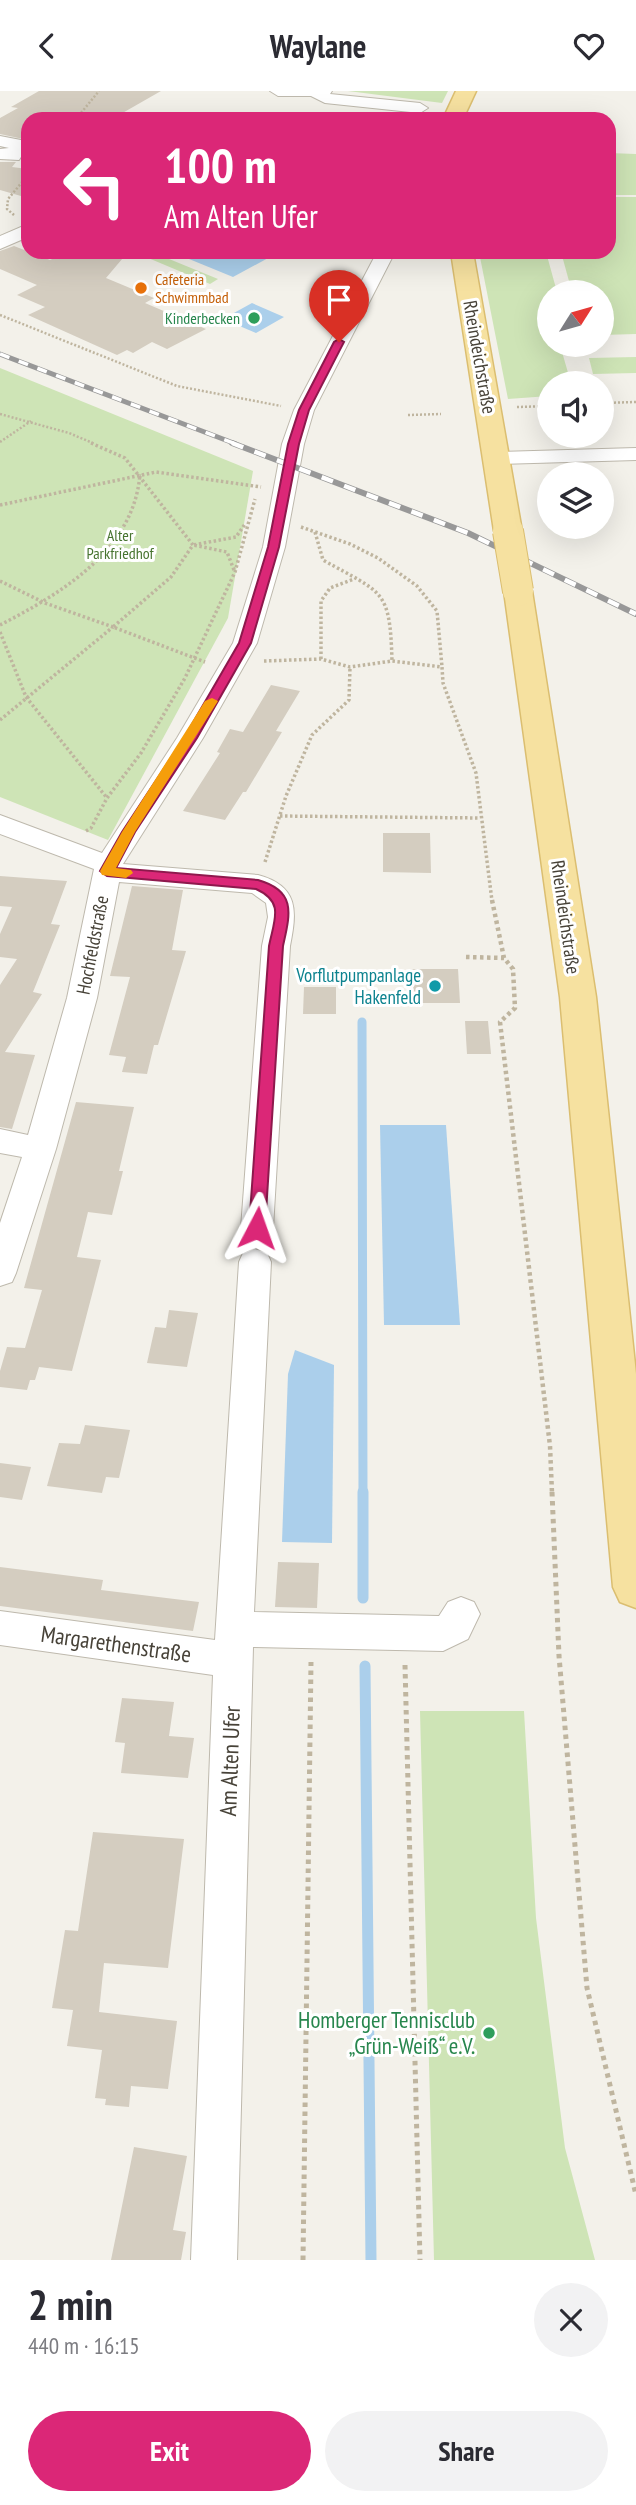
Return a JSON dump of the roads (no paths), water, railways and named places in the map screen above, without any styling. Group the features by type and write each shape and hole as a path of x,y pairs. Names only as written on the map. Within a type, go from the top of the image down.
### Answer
{"main road":[{"path":"456,112 466,91"},
{"name":"Rheindeichstraße","path":"463,259 518,591 578,997 636,1587"}],"street":[{"path":"278,91 321,92 325,98 420,108"},
{"path":"0,141 20,145 13,156 0,154"},
{"path":"0,243 21,225"},
{"name":"Hochfeldstraße","path":"0,1273 40,1149 82,998 108,868 190,738 245,643 274,547 293,444 304,410 382,259"},
{"path":"497,458 636,454"},
{"path":"0,824 108,868"},
{"name":"Am Alten Ufer","path":"108,868 258,884 275,892 284,909 276,946 234,1644 214,2260"},
{"path":"0,1141 40,1149"},
{"name":"Margarethenstraße","path":"0,1628 234,1644 312,1630 443,1634 455,1627 461,1614"}],"water":[{"path":"189,259 266,259 233,277"},
{"name":"Kinderbecken","path":"252,303 284,317 256,333 223,319"},
{"path":"380,1125 446,1125 460,1325 384,1325"},
{"path":"295,1350 334,1365 332,1543 282,1542 288,1374"}],"waterway":[{"path":"362,1022 363,1493"},
{"path":"363,1493 363,1598"},
{"path":"365,1666 371,2260"}],"railway":[{"path":"0,354 236,444"},
{"path":"232,443 468,533 636,614"}],"place":[{"name":"Cafeteria Schwimmbad","path":"141,288"},
{"name":"Kinderbecken","path":"254,318"},
{"name":"Vorflutpumpanlage Hakenfeld","path":"435,986"},
{"name":"Homberger Tennisclub „Grün-Weiß“ e.V.","path":"489,2033"}],"park label":[{"name":"Alter Parkfriedhof","path":"120,544"}]}
